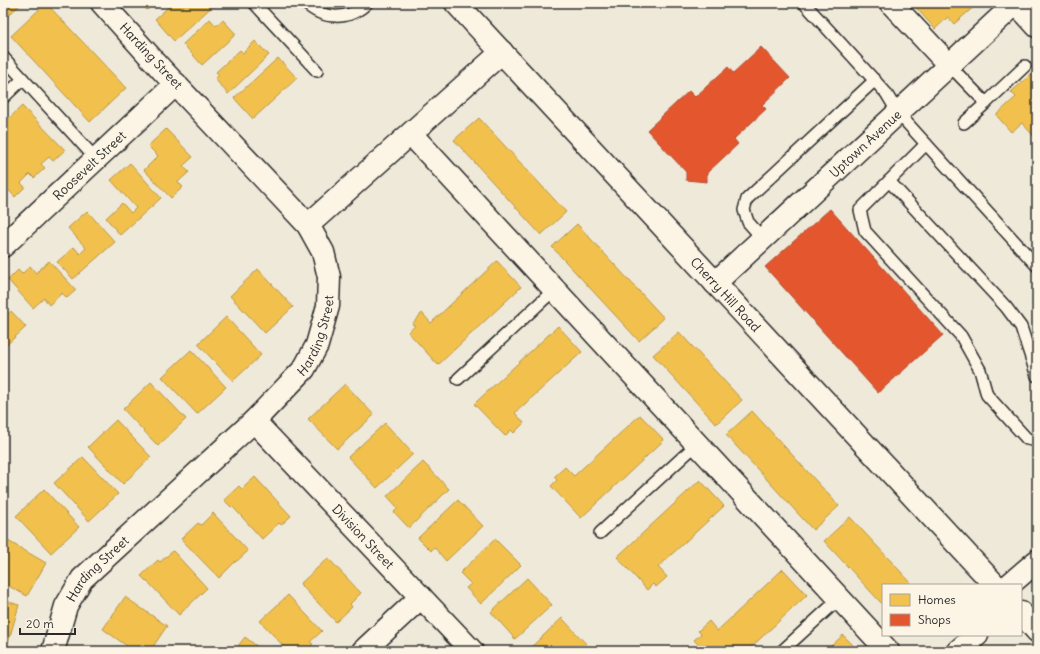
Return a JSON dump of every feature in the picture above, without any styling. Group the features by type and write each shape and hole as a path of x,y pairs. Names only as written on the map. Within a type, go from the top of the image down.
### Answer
{"street":[{"name":"Harding Street","path":"53,651 66,606 82,579 254,421 304,369 317,345 328,306 329,277 322,252 308,225 163,71 102,3"},
{"name":"Cherry Hill Road","path":"456,3 993,584"},
{"path":"891,3 949,65"},
{"path":"1016,3 1037,26"},
{"name":"Uptown Avenue","path":"715,284 1016,3"},
{"path":"308,225 502,52"},
{"name":"Roosevelt Street","path":"3,246 176,84"},
{"path":"411,134 888,651"},
{"name":"Division Street","path":"254,421 472,651"},
{"path":"1011,584 1037,560"},
{"path":"363,651 421,597"},
{"path":"1022,614 1037,631"},
{"path":"958,651 976,636"}],"lane":[{"path":"254,3 317,71"},
{"path":"305,3 320,14 336,17 349,15 365,6 367,3"},
{"path":"804,3 875,80 886,93 898,113 1037,266"},
{"path":"3,57 96,160"},
{"path":"949,65 986,102"},
{"path":"964,122 1025,66"},
{"path":"3,98 22,79"},
{"path":"763,239 748,222 744,210 747,199 875,80"},
{"path":"926,144 860,210 865,232 961,336 980,370 987,395 1027,439 1037,441"},
{"path":"889,182 1006,307 1021,328 1037,376"},
{"path":"458,379 554,290"},
{"path":"600,533 697,444"},
{"path":"782,651 840,598"}],"building: Homes":[{"path":"6,3 22,3 3,20 3,9 8,4"},
{"path":"46,3 126,88 90,122 11,36"},
{"path":"140,3 155,3 147,10"},
{"path":"173,3 216,3 174,41 155,19"},
{"path":"912,3 974,3 976,5 954,24 948,17 935,29"},
{"path":"210,19 216,26 223,20 236,34 202,65 183,44"},
{"path":"255,41 269,55 228,94 215,79 219,75 216,72 240,50 243,53"},
{"path":"278,58 297,78 253,119 234,98"},
{"path":"1037,69 1037,140 1022,123 1011,132 996,115 1016,97 1011,92"},
{"path":"22,106 65,150 53,161 49,157 41,164 45,168 34,178 30,174 21,183 25,187 15,197 3,184 3,124"},
{"path":"479,118 566,212 541,235 454,140"},
{"path":"166,129 193,157 183,166 189,172 178,182 183,187 171,198 144,170 158,156 148,146"},
{"path":"130,163 161,198 120,235 106,218 122,203 131,213 136,208 111,180"},
{"path":"87,211 115,242 73,279 57,262 74,247 80,254 86,248 68,228"},
{"path":"577,224 664,318 639,341 552,247"},
{"path":"49,261 76,290 67,298 62,293 49,305 44,298 33,308 8,280 18,270 22,274 30,266 36,273"},
{"path":"497,261 521,287 438,365 408,332 415,326 412,324 422,313 431,323"},
{"path":"258,269 293,307 265,333 230,296"},
{"path":"11,311 26,327 3,348 3,337 5,335 3,333 3,319"},
{"path":"226,317 261,355 233,381 198,344"},
{"path":"558,326 582,352 515,413 524,423 514,433 511,430 505,436 474,404"},
{"path":"679,332 742,400 716,424 653,355"},
{"path":"191,350 226,387 197,414 162,377"},
{"path":"151,382 186,419 158,446 123,409"},
{"path":"345,384 374,415 337,449 308,419"},
{"path":"752,411 839,506 813,530 726,435"},
{"path":"640,415 664,440 581,518 551,486 557,480 554,477 565,467 574,476"},
{"path":"116,420 151,457 123,484 88,447"},
{"path":"385,423 413,454 377,488 348,457"},
{"path":"83,457 118,494 89,521 54,483"},
{"path":"423,462 449,489 409,528 394,512 398,508 387,496"},
{"path":"255,477 291,516 281,525 279,523 262,539 232,506 231,507 224,500 239,486 242,489"},
{"path":"700,480 724,506 658,567 667,577 656,587 653,584 647,590 617,557"},
{"path":"44,489 79,527 51,553 16,516"},
{"path":"458,500 483,526 446,561 434,547 431,551 418,538"},
{"path":"213,513 248,551 219,578 181,539 198,523 201,525"},
{"path":"850,517 912,584 882,584 882,604 824,541"},
{"path":"3,538 46,563 27,596 3,583"},
{"path":"495,539 521,565 481,604 466,588 471,584 460,573"},
{"path":"173,551 207,588 179,615 141,576 158,560 160,562"},
{"path":"328,558 361,593 350,604 352,607 336,622 300,584"},
{"path":"783,569 807,595 747,651 704,651 694,640 701,634 698,631 709,621 717,631"},
{"path":"527,578 552,605 515,639 491,612"},
{"path":"288,595 322,631 310,642 313,644 306,651 288,651 260,621"},
{"path":"125,597 167,626 150,651 134,651 103,629"},
{"path":"3,600 19,605 8,643 3,641"},
{"path":"562,618 587,645 581,651 527,651"},
{"path":"843,635 859,651 826,651"},
{"path":"245,637 263,651 234,651"}],"building: Shops":[{"path":"761,47 790,78 762,105 766,109 734,139 738,144 707,173 707,182 686,180 686,172 647,130 689,91 695,97 728,67 733,73"},
{"path":"830,209 943,335 878,393 765,267"}]}
